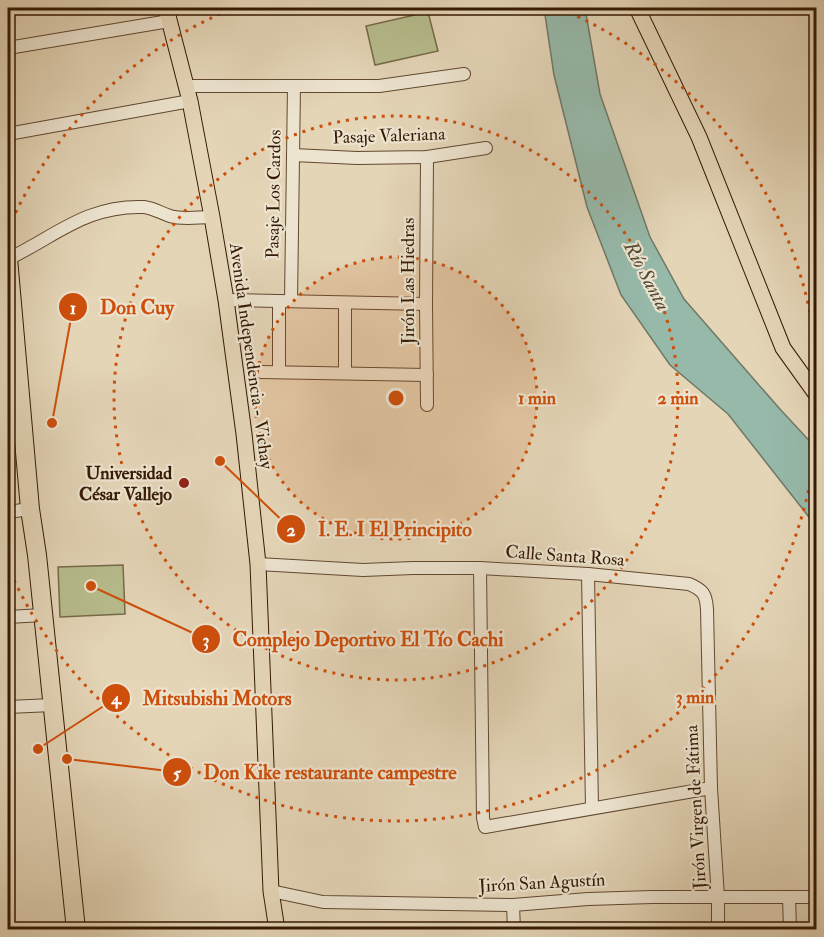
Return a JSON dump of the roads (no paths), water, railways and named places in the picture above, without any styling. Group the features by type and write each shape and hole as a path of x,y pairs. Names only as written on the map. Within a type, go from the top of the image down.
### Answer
{"highway":[{"path":"8,258 30,509 37,555 76,930"}],"main road":[{"path":"637,8 699,137 783,348 816,394"},
{"name":"Avenida Independencia - Vichay","path":"167,14 190,101 212,217 244,434 258,564 271,891 277,930"}],"street":[{"path":"8,48 167,14"},
{"path":"186,86 379,86 464,74"},
{"name":"Pasaje Los Cardos","path":"279,372 293,155 294,86"},
{"path":"8,134 190,101"},
{"name":"Pasaje Valeriana","path":"293,155 357,158 427,157 486,147"},
{"name":"Jirón Las Hiedras","path":"427,157 427,405"},
{"path":"8,258 77,220 100,212 145,207 172,216 212,217"},
{"path":"225,300 426,304"},
{"path":"345,303 345,373"},
{"path":"261,372 427,375"},
{"path":"8,512 30,509"},
{"name":"Calle Santa Rosa","path":"258,564 363,570 480,568 588,574 689,584"},
{"path":"480,568 483,818 485,827 711,788"},
{"path":"588,574 592,808"},
{"name":"Jirón Virgen de Fátima","path":"689,584 699,588 706,597 711,788 718,930"},
{"path":"8,617 43,615"},
{"path":"8,707 52,705"},
{"name":"Jirón San Agustín","path":"271,891 323,902 513,905 652,897 816,897"},
{"path":"789,897 790,930"},
{"path":"513,905 514,930"}],"water":[{"name":"Río Santa","path":"544,8 585,8 600,94 650,237 684,299 816,448 816,526 728,414 670,365 621,295 587,207 554,75"}],"place":[{"name":"Don Cuy","path":"52,423"},
{"name":"I. E. I El Principito","path":"220,461"},
{"name":"Universidad César Vallejo","path":"184,483"},
{"name":"Complejo Deportivo El Tío Cachi","path":"91,586"},
{"name":"Mitsubishi Motors","path":"38,749"},
{"name":"Don Kike restaurante campestre","path":"67,759"}]}
